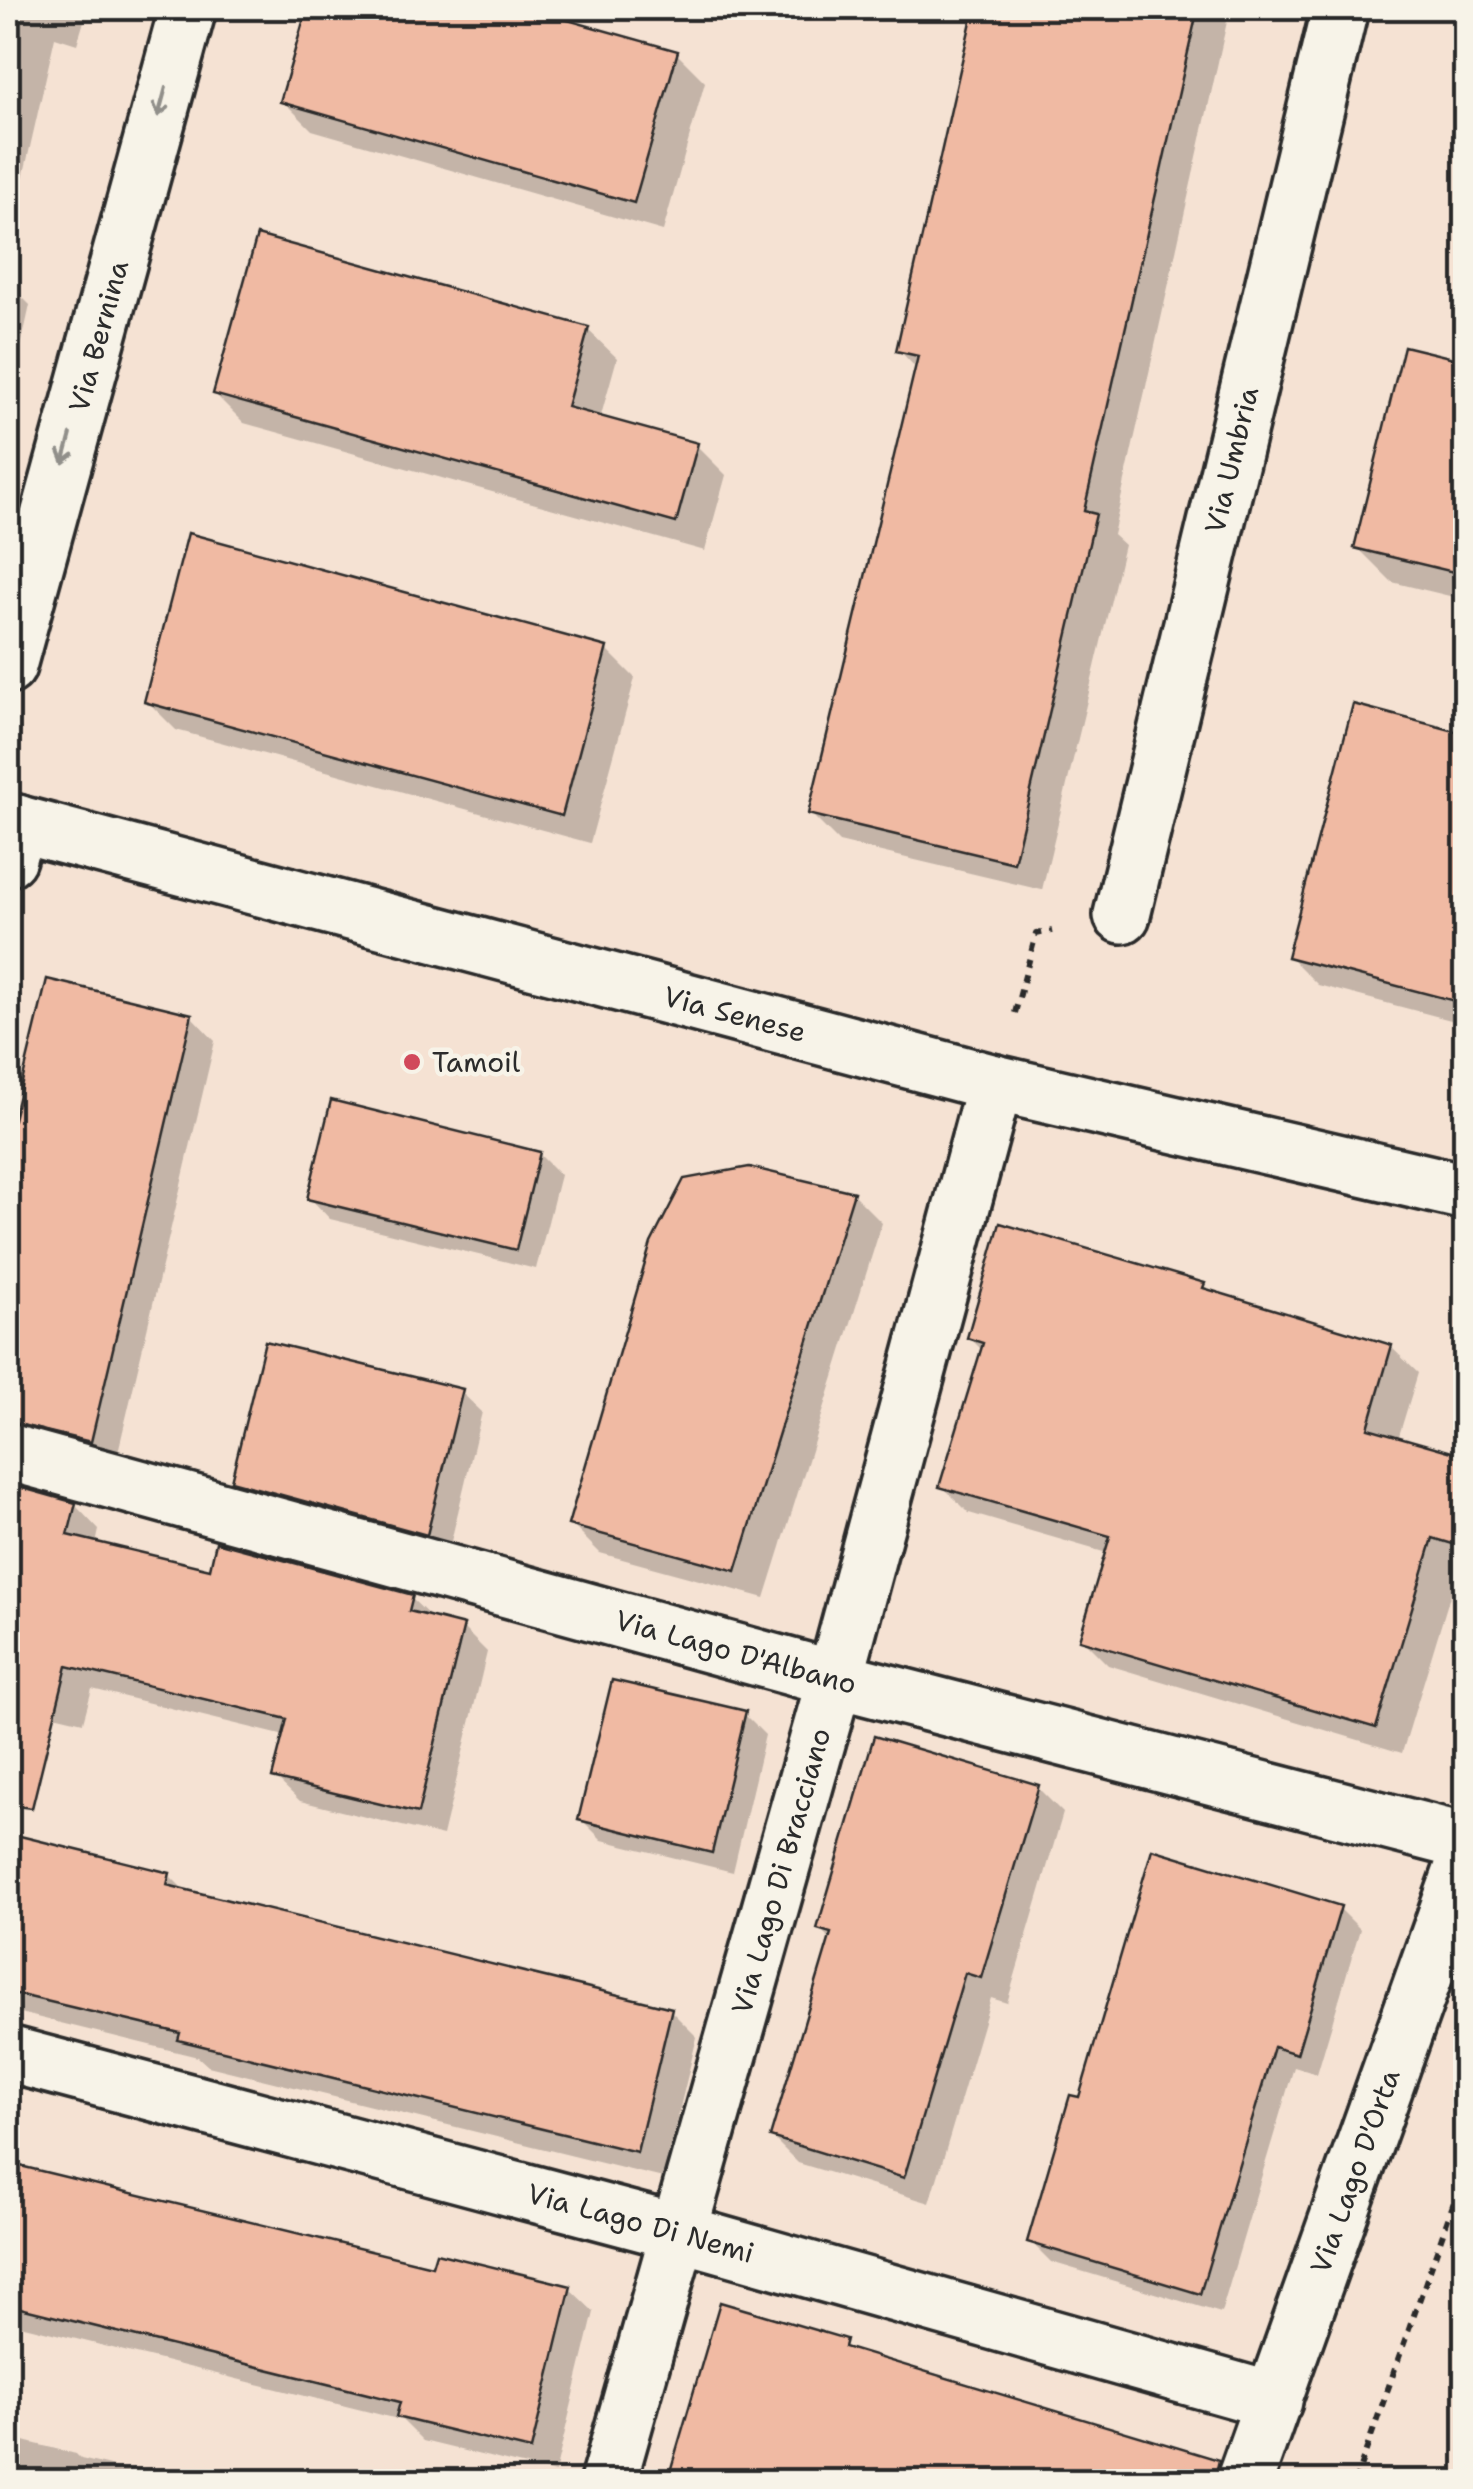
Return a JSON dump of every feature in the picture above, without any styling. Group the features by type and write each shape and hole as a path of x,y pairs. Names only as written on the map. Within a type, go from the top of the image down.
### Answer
{"street":[{"name":"Via Bernina","path":"8,666 188,8"},
{"name":"Via Umbria","path":"1122,915 1340,8"},
{"name":"Via Senese","path":"11,834 995,1083 1466,1192"},
{"name":"Via Lago Di Bracciano","path":"608,2482 835,1678 995,1083"},
{"name":"Via Lago D'Albano","path":"8,1452 835,1678 1466,1842"},
{"name":"Via Lago D'Orta","path":"1244,2482 1466,1859"},
{"name":"Via Lago Di Nemi","path":"8,2054 677,2232 1274,2400"}],"path":[{"path":"995,1083 1036,934 1122,915"},
{"path":"1354,2482 1466,2168"}],"building":[{"path":"307,8 525,8 678,51 634,203 280,102"},
{"path":"974,8 1198,8 1084,511 1096,514 1014,863 808,814 918,356 896,351"},
{"path":"257,235 589,327 567,407 698,443 676,523 213,394"},
{"path":"1404,346 1466,361 1466,575 1354,548"},
{"path":"188,533 607,647 562,816 144,702"},
{"path":"1353,704 1466,734 1466,1004 1287,957"},
{"path":"47,979 192,1014 91,1442 8,1422 8,1140"},
{"path":"331,1100 540,1152 516,1250 307,1199"},
{"path":"749,1167 854,1192 736,1571 568,1525 651,1243 684,1179"},
{"path":"1000,1223 1205,1283 1203,1288 1392,1345 1368,1428 1466,1456 1466,1548 1433,1538 1376,1728 1079,1640 1110,1536 939,1487 983,1343 967,1338"},
{"path":"265,1341 463,1389 427,1535 231,1481"},
{"path":"8,1484 76,1503 68,1535 210,1569 216,1542 413,1595 409,1611 464,1625 418,1813 272,1778 287,1719 67,1666 32,1808 8,1805"},
{"path":"612,1680 746,1711 712,1853 578,1820"},
{"path":"874,1736 1039,1785 981,1978 965,1973 904,2178 770,2137 831,1933 817,1929"},
{"path":"8,1833 170,1873 167,1885 672,2008 637,2152 178,2040 180,2033 8,1992"},
{"path":"1152,1849 1341,1906 1297,2054 1274,2047 1200,2294 1027,2242 1070,2095 1079,2097"},
{"path":"8,2163 432,2266 436,2253 571,2286 531,2450 396,2417 400,2402 8,2305"},
{"path":"720,2302 846,2339 844,2347 1219,2460 1214,2482 667,2482"}],"place":[{"name":"Tamoil","path":"412,1062"}]}
